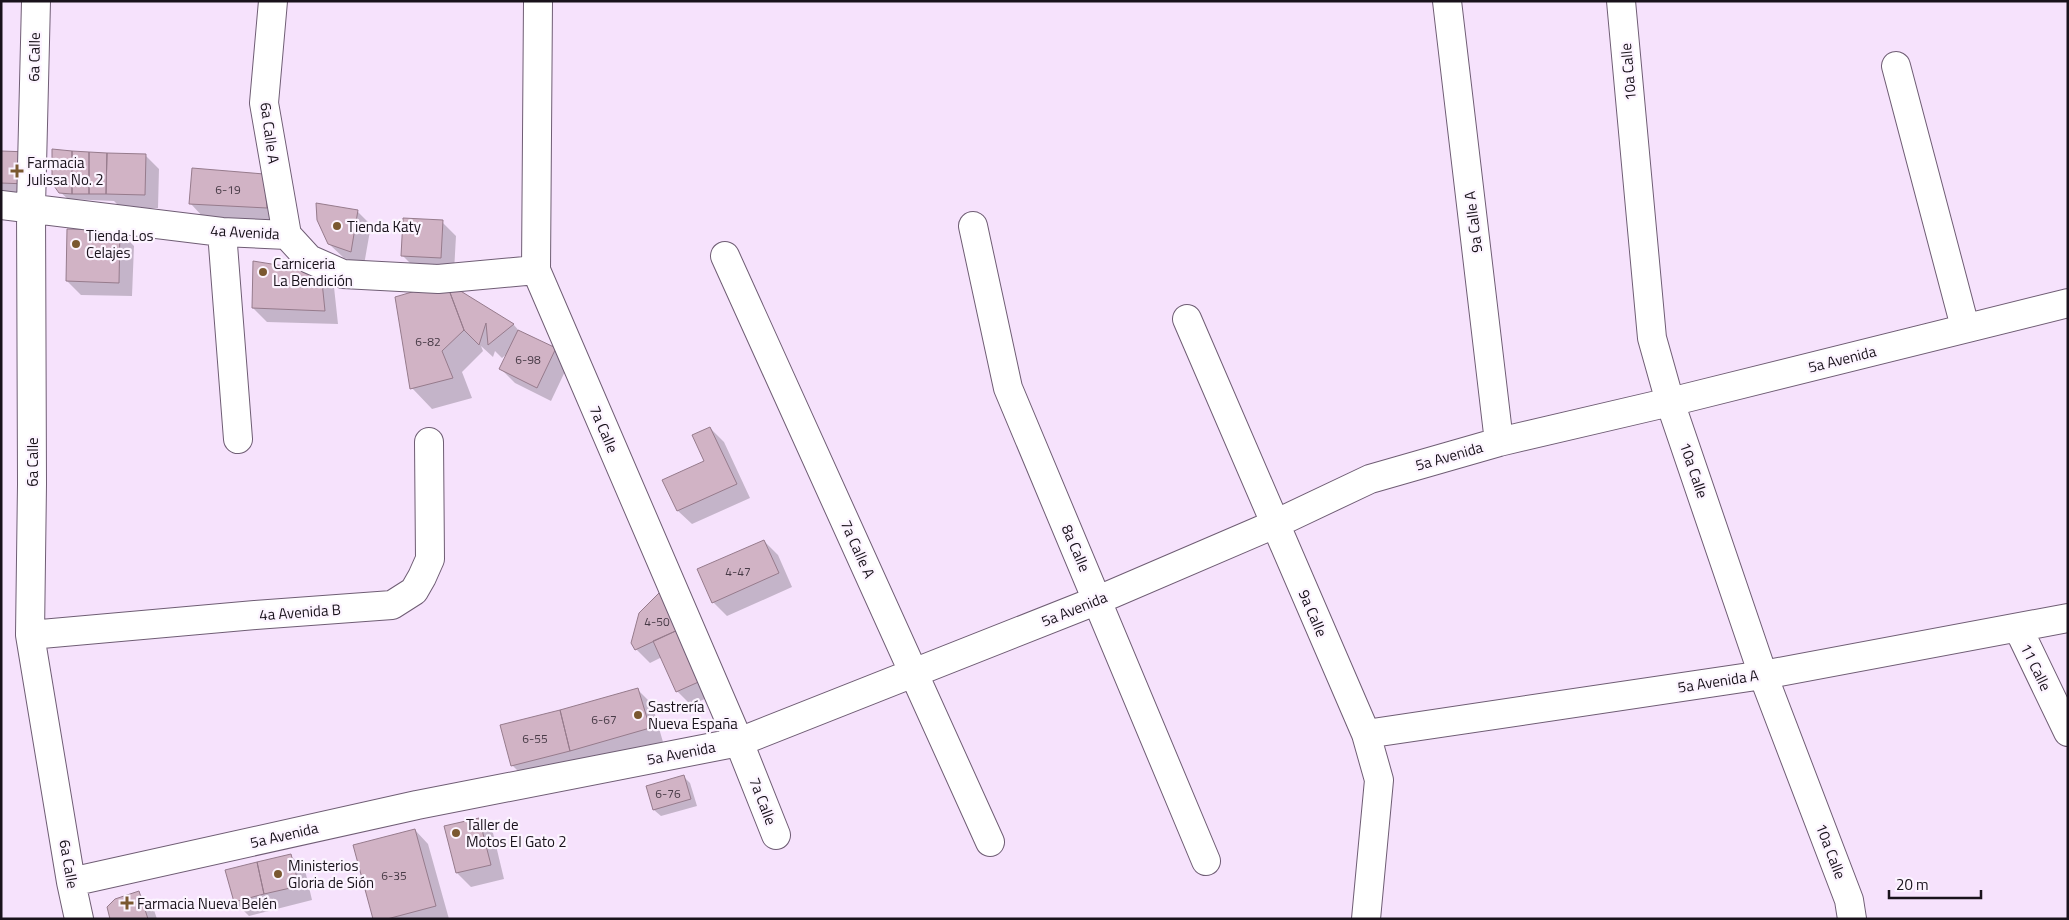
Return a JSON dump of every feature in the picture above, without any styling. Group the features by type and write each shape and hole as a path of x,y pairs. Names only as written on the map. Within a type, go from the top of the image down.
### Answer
{"street":[{"name":"6a Calle","path":"36,1 31,208 32,484 30,635 71,882 79,919"},
{"name":"6a Calle A","path":"273,1 264,103 287,235"},
{"name":"7a Calle","path":"538,1 536,270 739,742 776,835"},
{"name":"9a Calle A","path":"1447,1 1499,442"},
{"name":"10a Calle","path":"1621,1 1652,338 1670,402 1763,674 1849,900 1852,919"},
{"path":"1896,66 1965,327"},
{"name":"4a Avenida","path":"1,204 222,232 287,235 310,259 343,274 438,279 536,270"},
{"name":"8a Calle","path":"973,226 1008,388 1206,861"},
{"path":"222,232 238,439"},
{"name":"7a Calle A","path":"725,256 990,842"},
{"name":"5a Avenida","path":"71,882 417,805 739,742 1098,600 1275,524 1370,479 1499,442 1670,402 1965,327 2068,303"},
{"name":"9a Calle","path":"1187,319 1366,734 1379,780 1366,919"},
{"name":"4a Avenida B","path":"30,635 255,614 392,605 414,591 430,559 429,442"},
{"name":"5a Avenida A","path":"1366,734 1763,674 2068,618"},
{"name":"11 Calle","path":"2018,628 2068,732"}],"building":[{"path":"52,149 72,151 72,194 59,193 52,183"},
{"path":"1,151 29,152 27,184 1,183"},
{"path":"72,151 89,152 89,194 72,194"},
{"path":"89,152 107,153 106,194 89,194"},
{"path":"107,153 146,154 145,195 106,194"},
{"path":"192,168 264,174 267,208 189,204"},
{"name":"Tienda Katy","path":"316,203 358,210 351,252 328,244 317,220"},
{"path":"403,218 443,220 441,258 401,256"},
{"path":"67,229 120,230 119,283 66,281"},
{"path":"253,261 321,272 325,311 252,308"},
{"path":"446,282 464,330 442,351 453,378 410,389 395,297"},
{"path":"446,282 514,324 488,345 486,323 479,345 464,330"},
{"path":"518,330 556,348 537,388 499,369"},
{"path":"710,427 737,484 677,511 662,480 704,461 692,435"},
{"path":"764,540 779,573 712,603 697,569"},
{"path":"663,589 680,629 635,650 631,643 639,613"},
{"path":"680,629 703,680 676,692 653,641"},
{"path":"638,688 650,728 570,751 560,710"},
{"path":"560,710 570,751 511,766 500,725"},
{"path":"684,775 691,799 653,810 646,786"},
{"path":"479,818 491,865 456,873 444,826"},
{"path":"415,829 436,906 387,919 373,919 353,845"},
{"name":"Ministerios Gloria de Sión","path":"291,854 299,886 264,894 257,862"},
{"path":"257,862 264,894 234,902 225,870"},
{"name":"Farmacia Nueva Belén","path":"139,891 148,919 110,919 107,907 115,899"}],"place":[{"name":"Farmacia Julissa No. 2","path":"17,171"},
{"name":"Tienda Katy","path":"337,226"},
{"name":"Tienda Los Celajes","path":"76,244"},
{"name":"Carniceria La Bendición","path":"263,272"},
{"name":"Sastrería Nueva España","path":"638,715"},
{"name":"Taller de Motos El Gato 2","path":"456,833"},
{"name":"Ministerios Gloria de Sión","path":"278,874"},
{"name":"Farmacia Nueva Belén","path":"127,903"}]}
